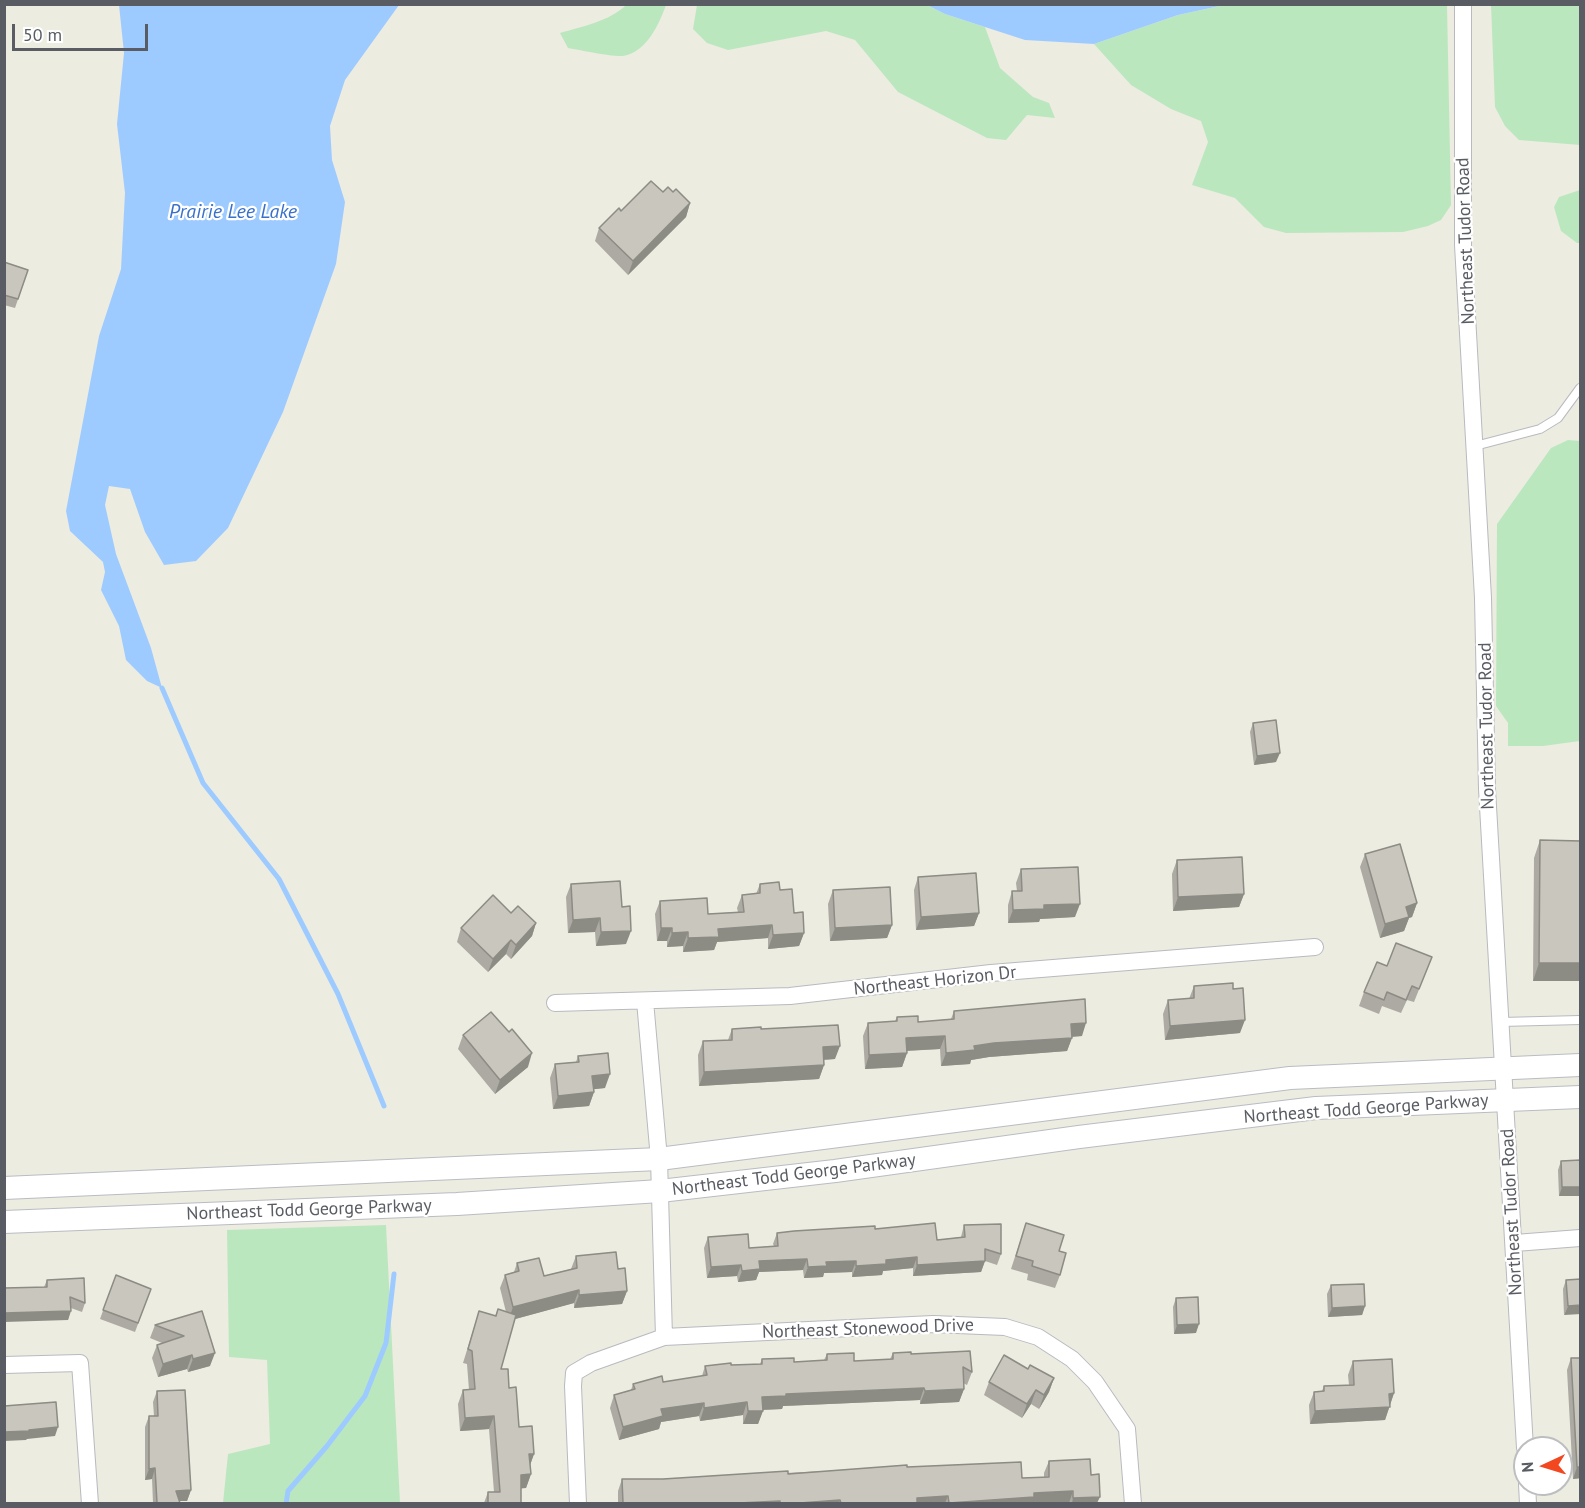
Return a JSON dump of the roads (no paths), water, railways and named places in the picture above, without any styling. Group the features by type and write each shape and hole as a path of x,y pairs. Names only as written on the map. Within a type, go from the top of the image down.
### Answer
{"main road":[{"name":"Northeast Todd George Parkway","path":"4,1188 659,1159 1290,1078 1581,1065"},
{"name":"Northeast Todd George Parkway","path":"4,1222 457,1204 660,1191 835,1171 1316,1108 1581,1097"}],"street":[{"name":"Northeast Tudor Road","path":"1463,4 1463,245 1484,598 1487,789 1524,1436"},
{"name":"Northeast Horizon Dr","path":"555,1003 790,996 991,973 1315,947"},
{"path":"645,1001 659,1159 664,1337"},
{"path":"1515,1243 1581,1238"},
{"name":"Northeast Stonewood Drive","path":"578,1503 574,1373 591,1363 664,1337 933,1324 1005,1327 1038,1337 1072,1359 1095,1382 1127,1429 1133,1503"},
{"path":"4,1365 80,1363 90,1503"}],"lane":[{"path":"1475,446 1540,429 1558,418 1581,388"},
{"path":"1501,1022 1581,1020"}],"water":[{"name":"Prairie Lee Lake","path":"119,5 399,5 345,80 330,126 332,160 345,202 336,264 283,412 228,528 196,561 164,565 145,532 130,489 109,486 105,505 116,554 151,648 162,688 147,681 126,660 119,626 101,590 105,572 103,562 70,531 66,511 99,336 121,269 125,193 117,124 124,53"},
{"path":"927,5 1224,5 1178,15 1094,44 1025,40 945,14"}],"waterway":[{"path":"162,688 203,783 279,879 338,994 384,1106"},
{"path":"286,1504 288,1491 327,1446 365,1396 386,1343 394,1274"}]}
